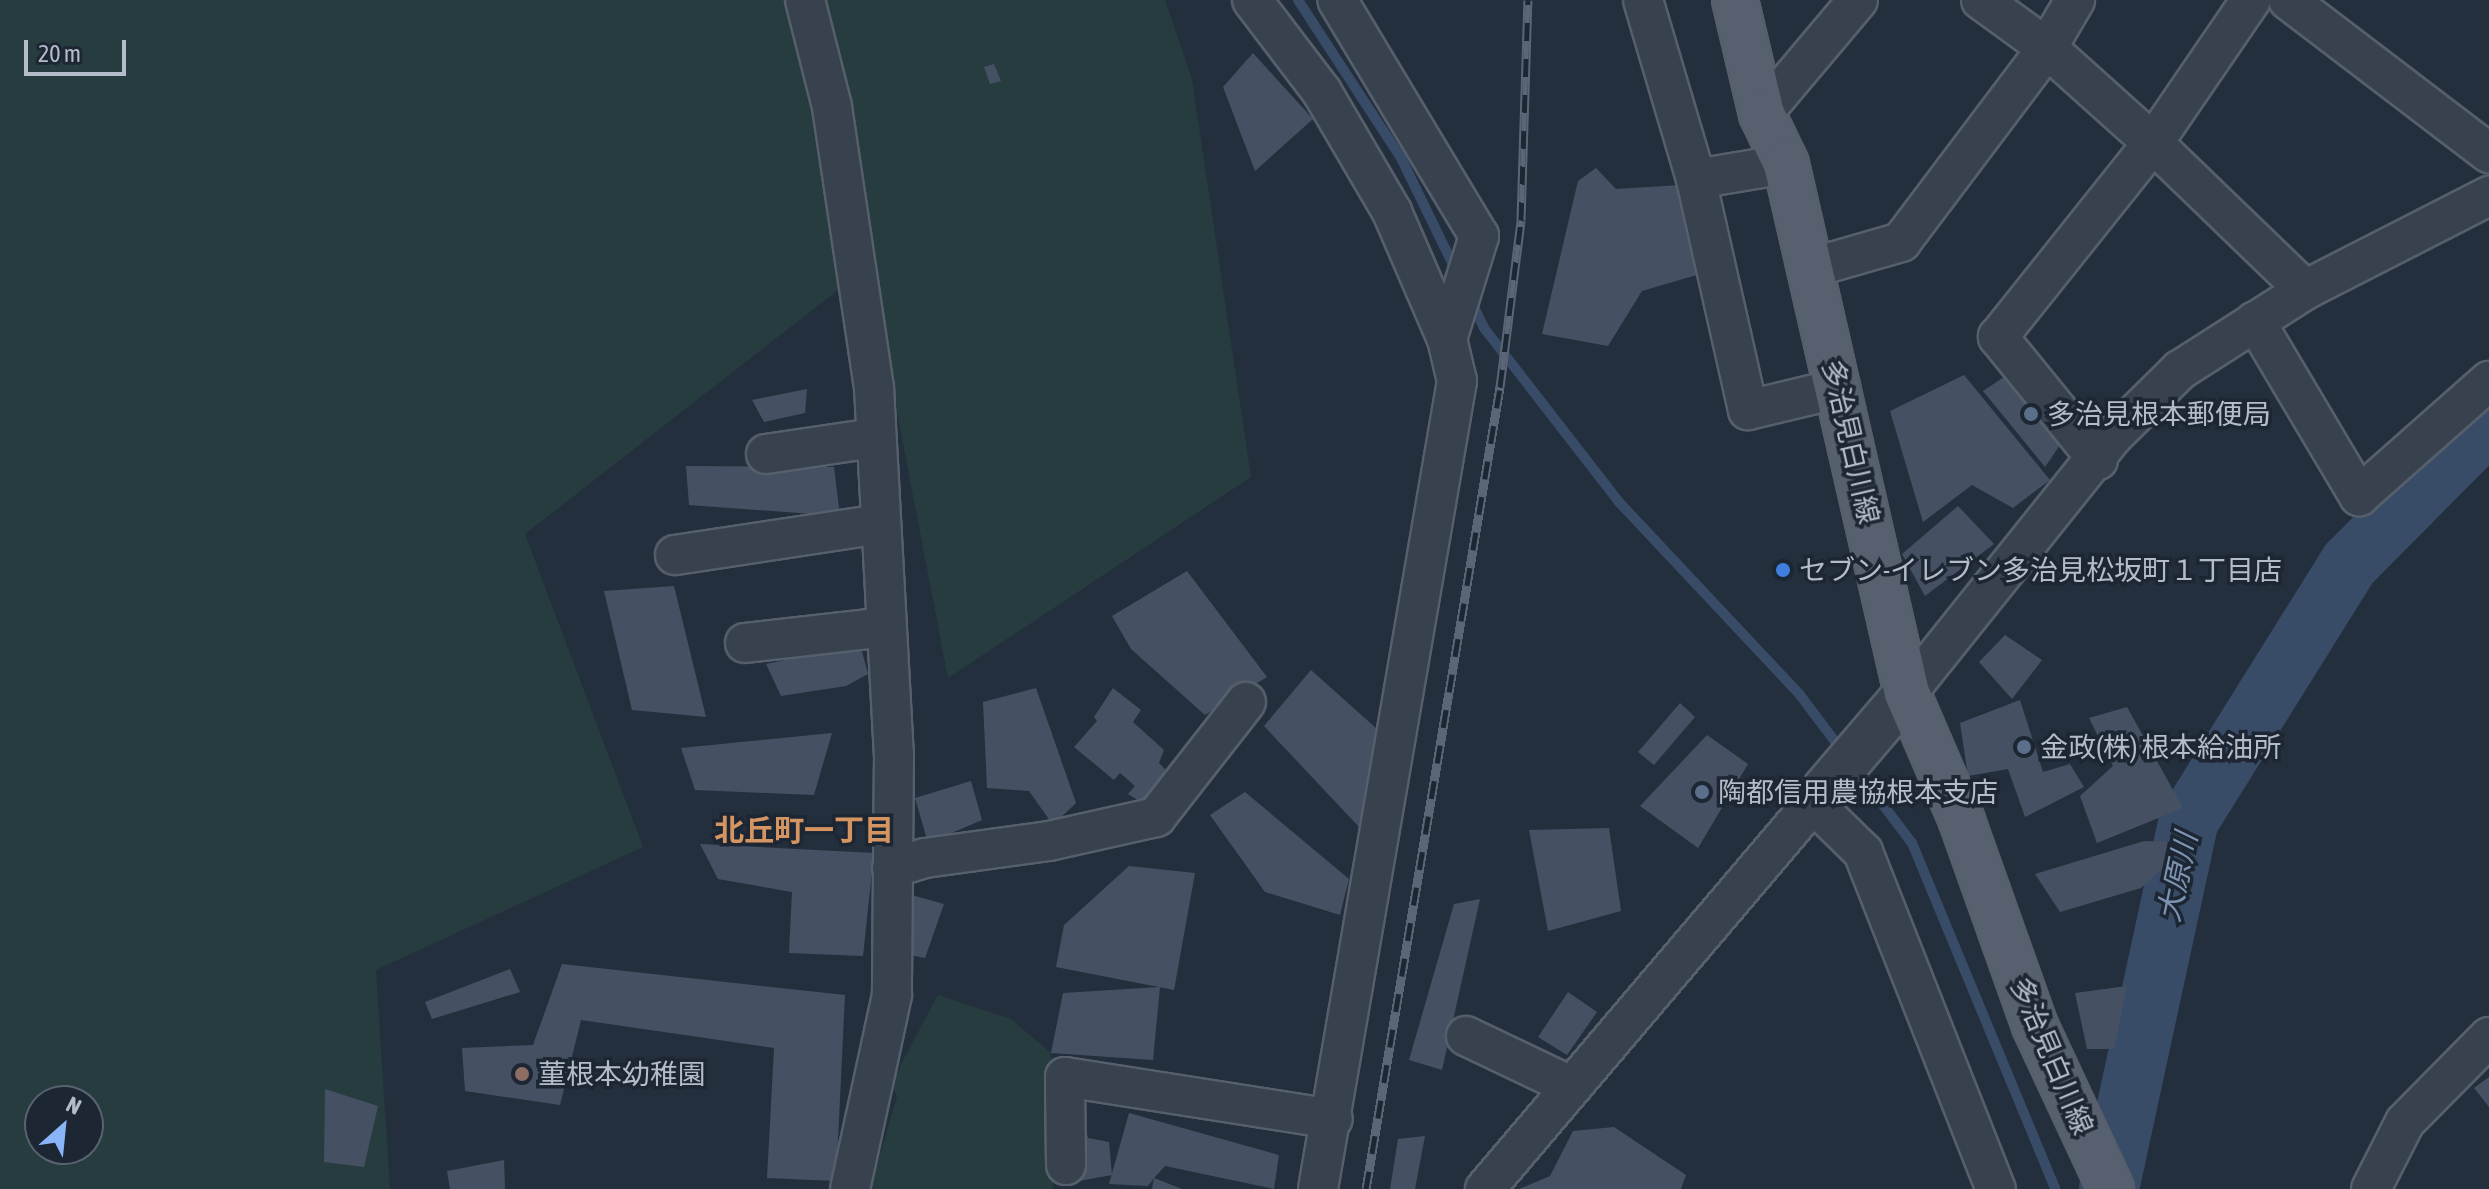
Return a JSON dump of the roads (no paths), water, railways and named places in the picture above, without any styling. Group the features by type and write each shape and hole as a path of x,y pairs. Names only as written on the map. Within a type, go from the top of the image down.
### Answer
{"main road":[{"name":"多治見白川線","path":"1735,0 1762,114 1786,164 1840,388 1907,693 1962,821 2035,1026 2111,1189"}],"street":[{"path":"805,0 832,107 874,388 874,438 894,753 892,995 850,1189"},
{"path":"1252,0 1322,92 1392,212 1447,339 1457,381 1333,1119 1318,1189"},
{"path":"1337,0 1479,236 1447,339"},
{"path":"1643,0 1696,179 1748,410 1840,388"},
{"path":"1762,114 1858,0"},
{"path":"1981,0 2047,48 2153,143 2305,290"},
{"path":"1811,268 1901,242 2047,48 2075,0"},
{"path":"2098,460 1998,337 2153,143 2251,0"},
{"path":"2288,0 2489,153"},
{"path":"1696,179 1786,164"},
{"path":"1485,1189 1866,743 2098,460 2114,435 2180,370 2255,321 2305,290 2489,196"},
{"path":"2255,321 2359,496 2489,381"},
{"path":"766,454 874,438"},
{"path":"675,555 880,524"},
{"path":"745,643 886,627"},
{"path":"892,868 925,858 1049,841 1156,817 1246,702"},
{"path":"1819,796 1863,852 1996,1189"},
{"path":"1466,1036 1571,1086"},
{"path":"2371,1189 2405,1122 2489,1037"},
{"path":"1066,1165 1065,1077 1333,1119"}],"waterway":[{"path":"1298,0 1401,158 1456,271"},
{"path":"1470,299 1484,328 1618,501 1800,695 1843,752"},
{"name":"大原川","path":"2109,1189 2189,820 2349,564 2489,423"},
{"path":"1855,768 1912,843 2055,1189"}],"railway":[{"path":"1366,1189 1500,387 1521,220 1528,0"}],"place":[{"name":"多治見根本郵便局","path":"2031,414"},
{"name":"セブン-イレブン多治見松坂町１丁目店","path":"1783,570"},
{"name":"金政(株) 根本給油所","path":"2024,747"},
{"name":"陶都信用農協根本支店","path":"1702,792"},
{"name":"菫根本幼稚園","path":"522,1074"}],"district":[{"name":"北丘町一丁目","path":"804,830"}]}
